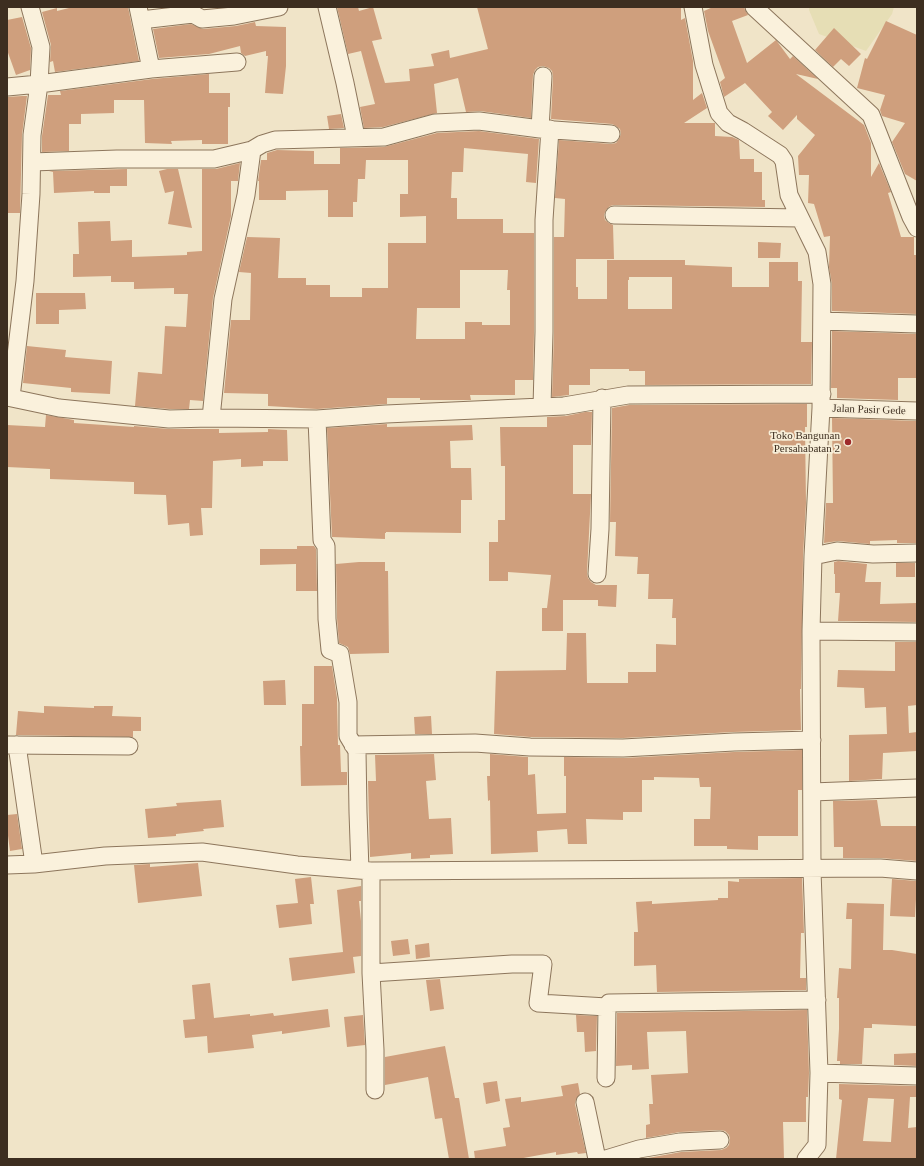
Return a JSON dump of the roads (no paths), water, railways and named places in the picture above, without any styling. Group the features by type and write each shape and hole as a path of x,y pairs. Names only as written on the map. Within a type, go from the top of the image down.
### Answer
{"street":[{"path":"9,397 25,281 31,194 32,134 39,84 41,47 30,7"},
{"path":"151,69 140,14 193,14 202,18 234,16 279,7"},
{"path":"327,7 344,77 356,137"},
{"path":"693,7 704,65 719,114 728,124 743,131 780,155 784,161 789,195 812,241 818,259 822,284 821,401 813,556 811,631 812,870 820,1073 817,1152 806,1159"},
{"path":"754,7 871,115 911,217 917,228"},
{"path":"7,87 151,69 237,62"},
{"path":"542,407 545,129 543,76"},
{"path":"32,162 117,159 214,159 252,150 262,144 275,140 384,136 443,122 479,121 545,129 611,134"},
{"path":"211,418 223,299 246,195 252,150"},
{"path":"614,215 800,218"},
{"path":"822,321 917,324"},
{"name":"Jalan Pasir Gede","path":"9,397 59,408 169,419 317,419 386,414 564,406 602,398 628,395 821,401 917,411"},
{"path":"597,574 600,529 602,398"},
{"path":"317,419 322,540 326,546 327,620 330,650 340,654 348,702 348,736 357,751 358,812 366,871 375,1050 375,1090"},
{"path":"813,556 837,551 872,554 917,553"},
{"path":"811,631 917,632"},
{"path":"353,745 475,743 623,748 734,742 812,740"},
{"path":"34,864 12,745 129,746"},
{"path":"812,792 917,788"},
{"path":"7,865 34,864 105,856 202,852 297,865 366,871 812,870 880,868 917,871"},
{"path":"371,973 512,964 543,964 538,1002 607,1006 609,1003 638,1002 817,1000"},
{"path":"606,1078 607,1006"},
{"path":"820,1073 917,1076"},
{"path":"585,1102 597,1159"},
{"path":"606,1159 639,1149 673,1144 720,1140"}],"place":[{"name":"Toko Bangunan Persahabatan 2","path":"848,442"}]}
